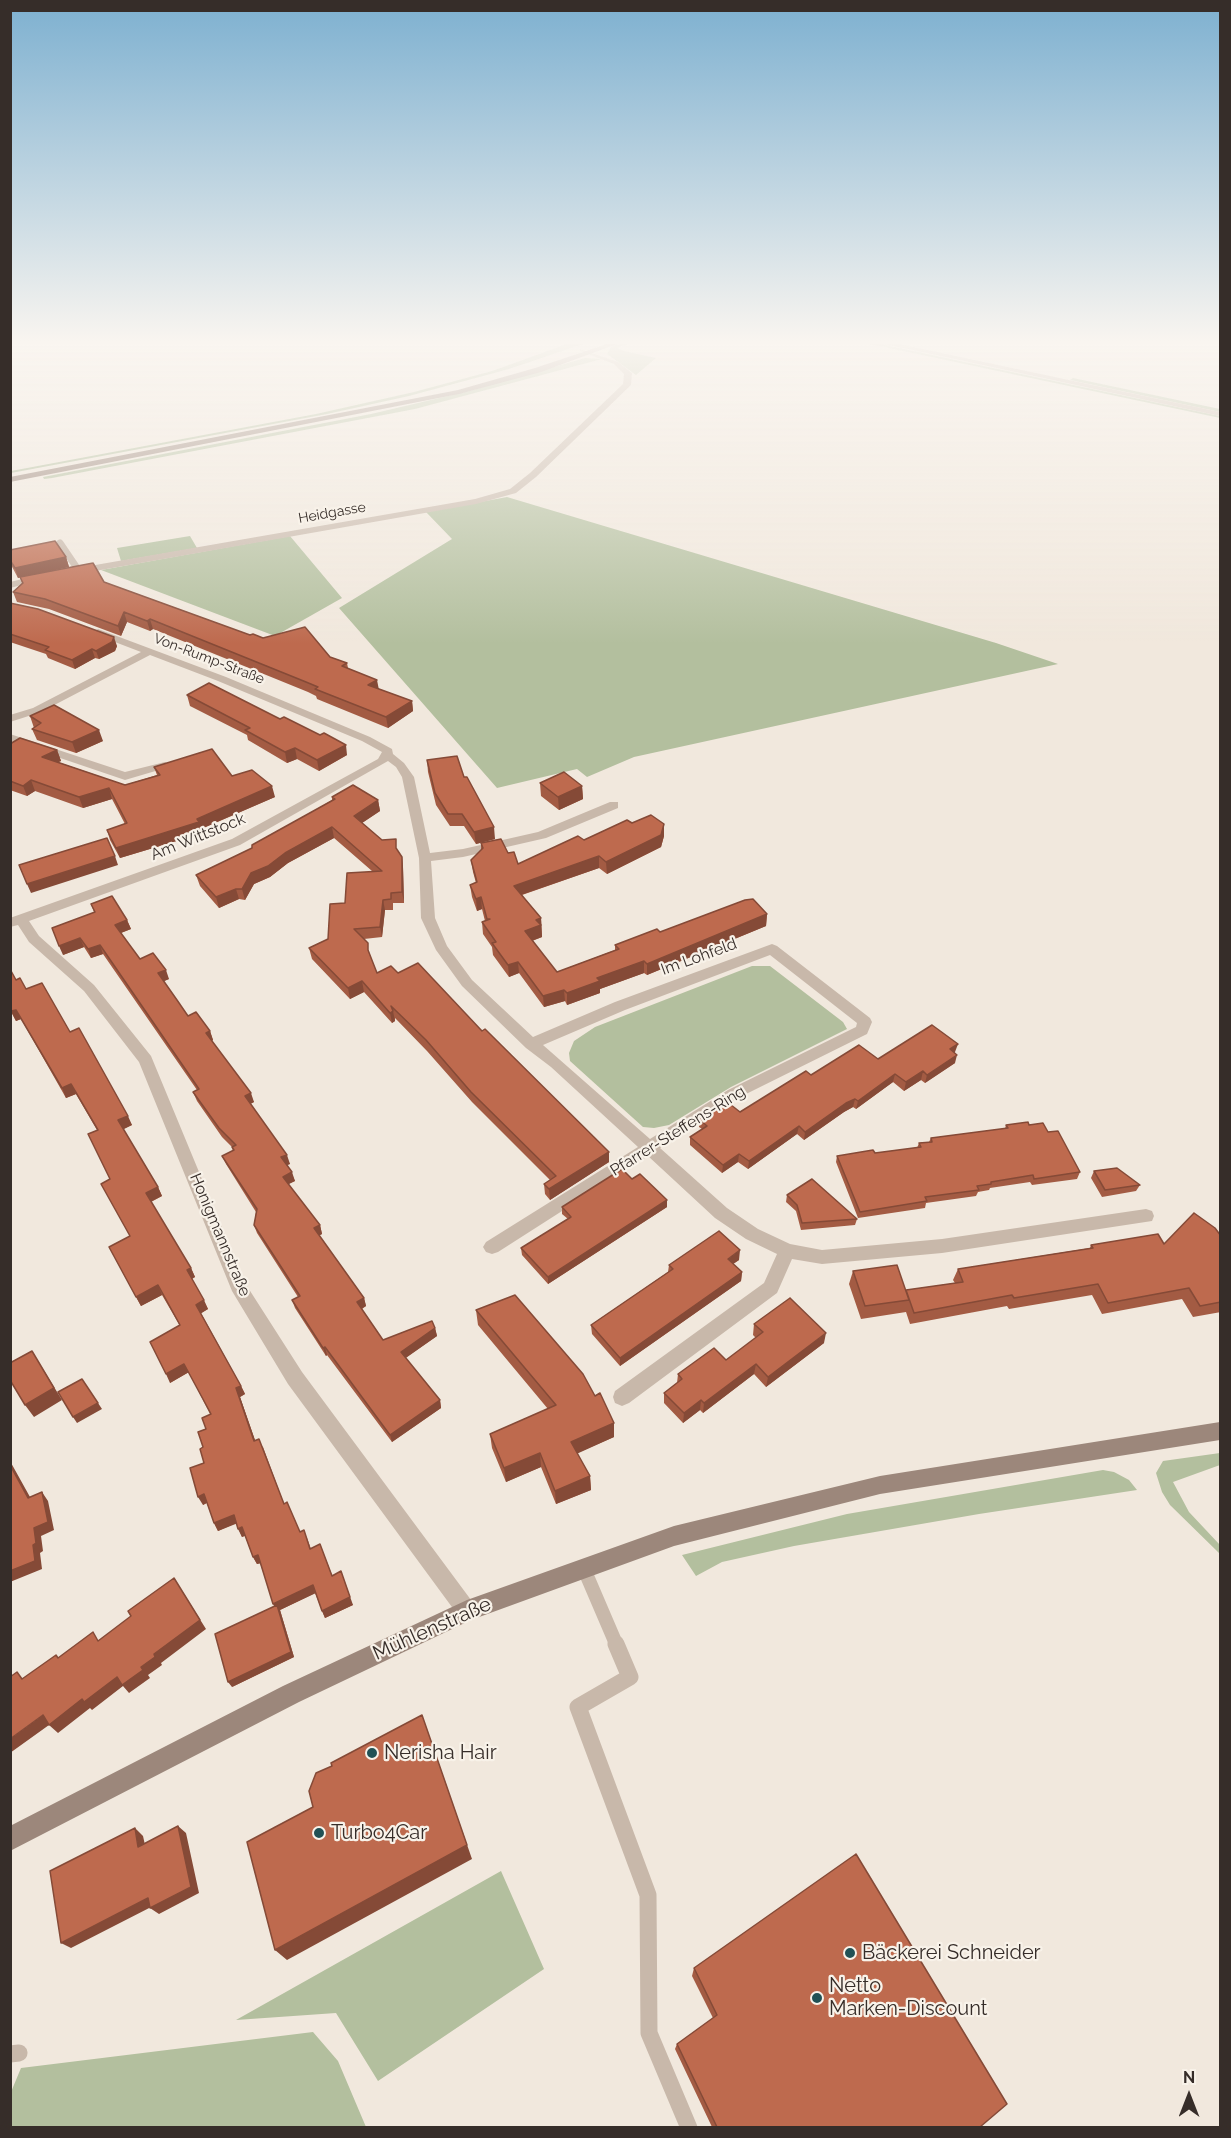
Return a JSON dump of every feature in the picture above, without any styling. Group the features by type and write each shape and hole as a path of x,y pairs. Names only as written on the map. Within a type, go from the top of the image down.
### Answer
{"street":[{"path":"10,480 201,444"},
{"name":"Heidgasse","path":"69,573 476,501 513,491 566,444"},
{"path":"10,585 50,576"},
{"name":"Von-Rump-Straße","path":"86,628 222,679 366,739 382,747 388,752 387,756"},
{"path":"10,719 37,710 147,652"},
{"path":"10,737 125,776 165,765"},
{"path":"387,756 400,765 408,777 425,858 428,918 441,946 467,983 648,1149 721,1213 752,1234 787,1251 822,1257 942,1246 1146,1216"},
{"name":"Am Wittstock","path":"16,921 236,842 382,761 387,756"},
{"path":"425,858 463,853 542,835 614,805"},
{"name":"Honigmannstraße","path":"16,921 89,988 146,1059 238,1286 295,1378 466,1611"},
{"name":"Im Lohfeld","path":"531,1044 620,1006 772,949 864,1022"},
{"name":"Pfarrer-Steffens-Ring","path":"492,1247 733,1094 862,1030 864,1022"},
{"path":"622,1397 771,1288 787,1251"},
{"name":"Mühlenstraße","path":"10,1839 291,1694 466,1611 674,1536 880,1485 1221,1431"}],"lane":[{"path":"60,543 79,571"},
{"path":"584,1569 630,1677 578,1707 648,1895 649,2033 689,2127"}],"green space":[{"path":"157,444 168,444 11,473 11,471"},
{"path":"216,444 232,444 52,478 44,479 43,477"},
{"path":"507,497 996,643 1058,664 634,757 587,777 577,769 497,788 339,608 452,539 426,512"},
{"path":"190,536 197,548 121,561 117,548"},
{"path":"290,536 342,598 275,636 101,570"},
{"path":"752,966 770,966 843,1022 847,1029 731,1087 669,1125 654,1128 643,1127 570,1061 569,1053 574,1041 595,1027"},
{"path":"1220,1453 1220,1465 1173,1482 1189,1512 1220,1545 1220,1554 1170,1505 1162,1492 1156,1473 1163,1461"},
{"path":"1103,1470 1114,1472 1129,1480 1137,1490 794,1546 722,1562 696,1576 682,1555 847,1514"},
{"path":"501,1871 544,1969 378,2081 336,2013 236,2020"},
{"path":"313,2032 338,2061 366,2127 11,2127 11,2092 21,2068"}],"building":[{"path":"55,541 66,557 15,568 10,560 10,550"},
{"path":"93,563 104,582 250,635 263,638 305,627 330,657 347,663 342,666 377,680 368,685 412,701 386,717 150,619 147,621 124,612 118,626 45,599 13,592 23,583 20,577"},
{"path":"10,603 38,609 114,637 112,642 96,651 92,649 72,660 45,650 49,647 10,634"},
{"path":"209,683 280,719 284,717 320,735 324,733 346,745 317,760 295,748 285,752 245,730 250,728 187,695"},
{"path":"54,705 99,730 72,742 32,729 41,723 30,716"},
{"path":"20,738 57,750 42,757 125,785 160,775 154,767 212,749 232,776 252,770 272,786 197,819 199,822 116,848 107,830 127,823 109,788 79,797 31,780 23,786 10,781 10,744"},
{"path":"457,756 464,777 467,777 494,827 474,832 462,814 448,814 435,793 427,760"},
{"path":"564,772 582,786 558,797 540,783"},
{"path":"353,785 378,800 354,816 382,840 396,839 396,848 402,857 402,892 391,893 391,899 383,900 380,927 354,929 368,943 368,950 377,973 391,966 398,973 418,963 482,1031 485,1029 609,1152 549,1189 544,1184 556,1176 471,1092 426,1040 391,1006 393,1011 390,1013 362,981 348,988 309,948 328,939 330,904 345,903 347,873 382,871 332,827 285,853 268,866 251,873 242,889 216,897 196,875 252,848 252,845 335,799 332,797"},
{"path":"651,815 664,824 661,835 606,862 599,856 514,886 541,918 536,920 541,925 525,931 557,972 619,949 615,945 657,929 660,932 745,900 753,899 767,914 647,964 644,961 597,978 600,981 567,993 564,990 543,996 518,962 508,965 492,943 496,942 482,922 490,919 487,919 481,897 476,899 470,885 477,882 471,860 483,848 481,843 501,839 508,853 514,852 518,864 578,836 584,840 627,820 632,823"},
{"path":"107,838 115,856 27,884 19,865"},
{"path":"112,896 127,920 115,925 140,959 153,953 166,970 158,973 188,1016 196,1012 210,1031 206,1033 251,1093 245,1096 287,1155 281,1157 292,1172 283,1177 320,1225 314,1228 364,1298 357,1302 383,1340 432,1321 435,1328 401,1352 440,1400 390,1435 325,1347 323,1348 292,1300 300,1296 254,1225 257,1209 222,1156 234,1150 232,1147 236,1145 219,1128 193,1092 199,1089 100,945 88,949 80,938 59,946 52,928 95,912 91,904"},
{"path":"10,969 16,980 20,978 26,989 42,983 70,1032 79,1028 128,1116 118,1120 158,1187 146,1193 191,1268 187,1270 204,1300 196,1305 241,1386 236,1388 254,1441 259,1439 284,1504 287,1502 300,1532 304,1530 310,1549 320,1544 332,1576 341,1571 350,1597 322,1611 313,1585 273,1604 258,1555 253,1557 242,1527 238,1529 234,1515 214,1523 204,1494 198,1497 190,1468 204,1463 200,1449 203,1447 198,1432 206,1429 202,1418 211,1414 184,1364 166,1374 150,1342 180,1325 158,1285 136,1297 109,1247 130,1236 101,1184 110,1179 88,1134 98,1130 71,1084 62,1088 16,1010 10,1010"},
{"path":"932,1025 958,1044 950,1049 957,1055 927,1075 923,1071 906,1082 895,1074 858,1101 855,1099 846,1103 805,1132 799,1126 749,1161 739,1154 723,1165 690,1137 707,1126 699,1119 726,1101 740,1112 806,1071 811,1075 859,1045 878,1059"},
{"path":"1028,1122 1029,1125 1043,1123 1048,1132 1058,1131 1080,1172 1034,1179 1033,1175 991,1182 991,1184 977,1186 979,1190 925,1197 927,1201 860,1212 837,1156 873,1150 875,1153 921,1147 919,1143 932,1142 931,1138 1008,1128 1006,1125"},
{"path":"1117,1168 1140,1185 1105,1190 1094,1171"},
{"path":"622,1169 632,1179 640,1174 667,1200 548,1277 521,1248 571,1217 562,1207"},
{"path":"812,1179 857,1219 802,1223 797,1205 787,1195"},
{"path":"1194,1213 1215,1228 1221,1236 1221,1302 1200,1306 1189,1288 1108,1303 1098,1284 1014,1298 1012,1295 914,1313 906,1290 963,1282 958,1269 1093,1248 1091,1245 1158,1234 1164,1244"},
{"path":"719,1231 740,1250 728,1259 742,1272 620,1358 591,1325 673,1269 669,1265"},
{"path":"897,1265 909,1300 865,1306 853,1271"},
{"path":"515,1295 583,1374 595,1396 600,1393 614,1423 571,1442 590,1476 555,1491 540,1453 504,1468 490,1434 556,1405 476,1310"},
{"path":"790,1298 826,1333 768,1377 756,1364 704,1403 701,1400 684,1413 664,1393 682,1379 678,1374 714,1348 726,1360 763,1332 754,1324"},
{"path":"32,1351 54,1388 25,1405 10,1380 10,1363"},
{"path":"82,1379 98,1403 73,1417 58,1392"},
{"path":"10,1465 28,1498 42,1492 48,1522 34,1528 35,1561 10,1571"},
{"path":"174,1578 200,1620 154,1654 155,1657 141,1667 143,1670 122,1685 117,1677 84,1702 82,1699 49,1725 43,1715 10,1739 10,1677 17,1672 22,1679 56,1655 58,1658 93,1632 98,1641 131,1616 128,1611"},
{"path":"277,1605 291,1652 228,1682 215,1634"},
{"path":"422,1715 467,1845 275,1950 247,1842 313,1807 309,1791 316,1773"},
{"path":"178,1826 191,1887 150,1908 148,1898 61,1943 50,1871 135,1828 138,1847"},
{"name":"Netto Marken-Discount","path":"856,1854 1007,2104 980,2127 717,2127 677,2044 717,2015 694,1968"}],"place":[{"name":"Nerisha Hair","path":"372,1753"},
{"name":"Turbo4Car","path":"319,1833"},
{"name":"Bäckerei Schneider","path":"850,1953"},
{"name":"Netto Marken-Discount","path":"817,1998"}]}
